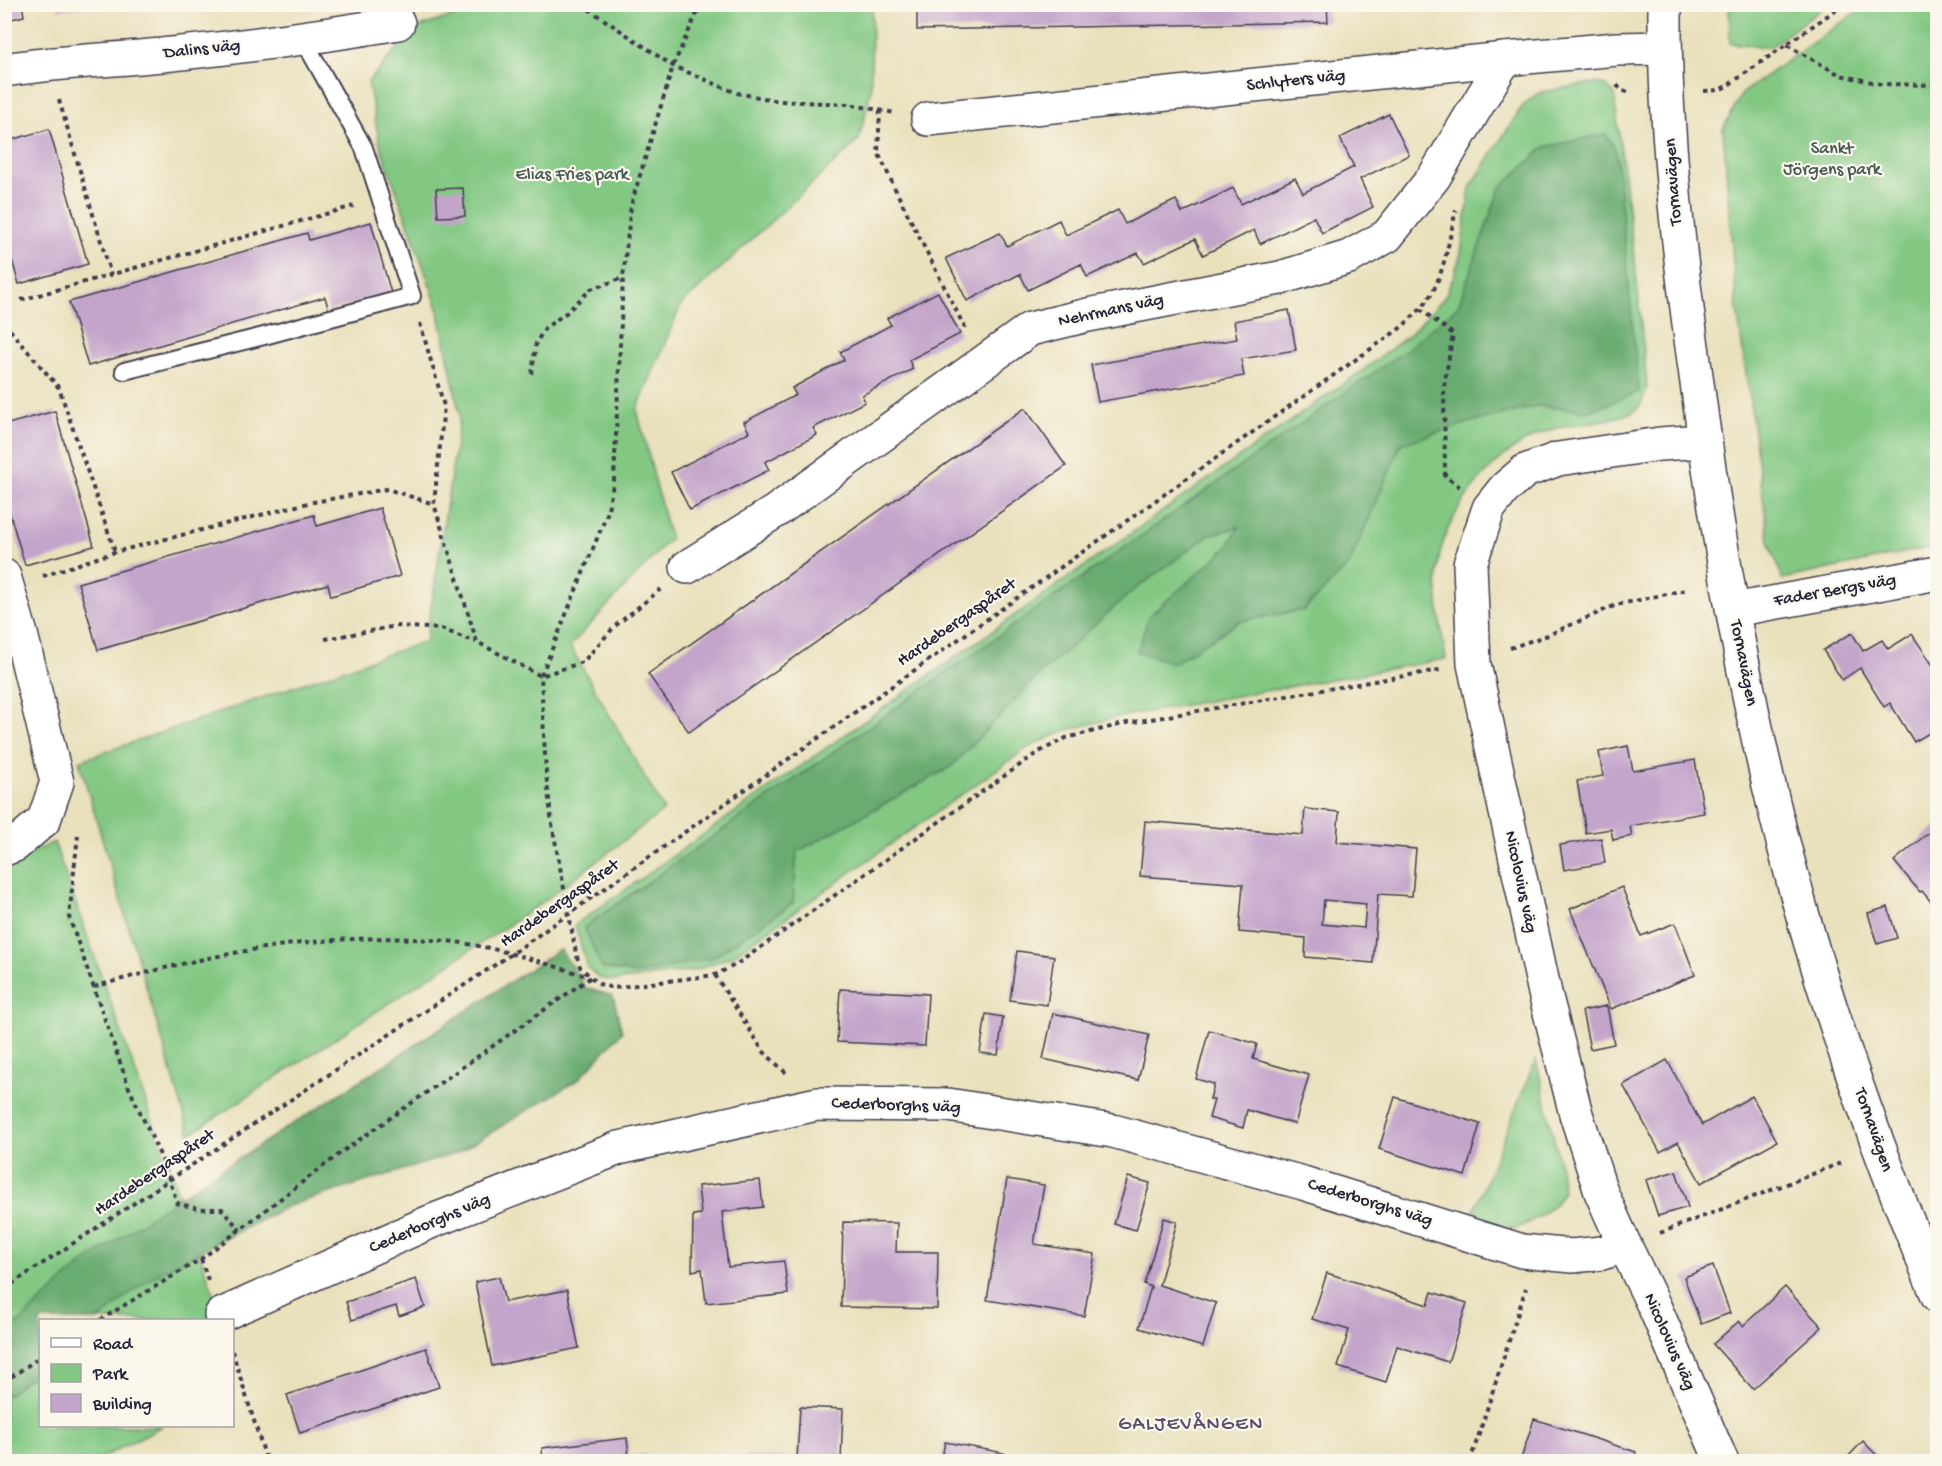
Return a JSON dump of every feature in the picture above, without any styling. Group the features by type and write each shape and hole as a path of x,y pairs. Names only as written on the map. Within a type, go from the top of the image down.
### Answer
{"street":[{"name":"Tornavägen","path":"1665,4 1665,48 1674,202 1704,441 1762,759 1788,864 1829,1002 1905,1217 1938,1296"},
{"name":"Dalins väg","path":"4,70 48,63 171,54 303,39 398,22"},
{"name":"Schlyters väg","path":"928,119 1505,59 1665,48"},
{"name":"Nehrmans väg","path":"687,567 776,511 1030,329 1088,315 1280,278 1349,257 1387,236 1434,177 1505,59"},
{"name":"Nicolovius väg","path":"1704,441 1660,444 1558,459 1526,471 1505,488 1489,508 1470,564 1474,664 1545,993 1576,1114 1601,1192 1722,1461"},
{"name":"Fader Bergs väg","path":"1733,610 1938,573"},
{"path":"4,849 15,844 44,820 57,782 6,582"},
{"name":"Cederborghs väg","path":"221,1315 430,1222 619,1148 817,1104 948,1105 1113,1131 1303,1183 1522,1251 1572,1256 1602,1254 1624,1246"}],"lane":[{"path":"124,371 412,296 364,148 303,39"}],"path":[{"path":"581,4 673,66 737,93 779,101 847,104 928,119"},
{"path":"701,4 673,66 631,205 623,278 614,480 607,514 541,676 547,784 568,915 580,967 599,984 613,988 715,975 737,964 1037,753 1066,738 1127,723 1474,664 1502,650 1548,635 1616,605 1685,590"},
{"path":"1612,78 1621,90 1631,93 1719,90 1737,80 1844,4"},
{"path":"1787,45 1840,75 1881,84 1938,85"},
{"path":"48,63 111,275"},
{"path":"880,110 878,152 982,362"},
{"path":"21,300 380,199"},
{"name":"Hardebergaspåret","path":"4,1289 513,953 1402,327 1435,289 1456,207"},
{"path":"532,375 536,343 545,328 566,313 591,289 623,278"},
{"path":"412,296 444,406 434,504 477,642"},
{"path":"1420,309 1453,334 1444,386 1444,476 1489,508"},
{"path":"4,323 59,388 115,552"},
{"path":"6,582 308,503 387,489 434,504"},
{"path":"325,639 398,626 441,629 477,642 541,676 583,662 615,626 687,567"},
{"path":"78,833 79,842 69,916 129,1088 170,1179 177,1203 199,1209 222,1209 240,1230"},
{"path":"94,987 159,969 265,947 373,937 453,941 513,953 591,977"},
{"path":"715,975 763,1051 817,1104"},
{"path":"102,1319 201,1259 346,1149 591,977"},
{"path":"1624,1246 1841,1163"},
{"path":"1470,1461 1526,1288"},
{"path":"234,1357 267,1461"},
{"path":"4,1382 39,1358"}],"green space":[{"path":"1729,4 1827,5 1770,47 1730,43"},
{"name":"Elias Fries park","path":"473,5 872,5 871,90 859,140 681,305 637,410 670,539 570,646 664,810 539,905 190,1134 79,761 426,641 460,416 438,308 380,145 368,82 414,29 473,9"},
{"name":"Sankt Jörgens park","path":"1866,5 1937,5 1937,546 1782,579 1769,541 1736,301 1723,129 1742,93"},
{"path":"1592,83 1603,84 1614,93 1647,386 1640,405 1630,413 1551,430 1513,449 1479,480 1465,499 1444,539 1439,559 1438,596 1446,659 1118,717 1064,731 1029,747 732,956 696,970 615,981 599,978 587,967 575,925 1363,370 1409,335 1444,298 1461,253 1470,188 1521,108 1542,92"},
{"path":"1606,134 1616,150 1639,392 1590,411 1538,406 1471,422 1401,444 1349,565 1304,610 1240,621 1174,663 1137,652 1149,616 1227,548 1239,527 1209,535 1129,594 1037,677 951,767 797,852 793,903 712,958 637,974 602,968 584,927 1406,350 1458,306 1500,188 1545,147"},
{"path":"54,842 223,1319 39,1319 39,1427 160,1427 96,1461 5,1462 5,866"},
{"path":"560,949 586,988 613,996 622,1032 578,1080 457,1153 288,1206 164,1270 134,1290 100,1319 39,1319 39,1370 5,1397 5,1331 21,1320 83,1263 202,1182"},
{"path":"1536,1059 1559,1161 1563,1191 1555,1204 1540,1216 1516,1229 1468,1225"}],"building":[{"path":"4,4 22,4 24,16 4,21"},
{"path":"58,4 102,4 102,6 58,9"},
{"path":"917,4 1327,4 1328,22 917,30"},
{"path":"1389,114 1409,155 1360,179 1373,207 1322,233 1314,217 1260,244 1254,230 1203,255 1195,239 1144,263 1138,253 1087,277 1081,264 1028,290 1020,274 967,301 946,258 1000,233 1007,246 1059,220 1066,235 1118,210 1125,224 1176,200 1182,213 1233,188 1241,204 1295,178 1303,193 1354,167 1340,138"},
{"path":"49,129 88,264 19,284 4,233 4,142"},
{"path":"463,188 465,216 438,217 436,189"},
{"path":"371,222 391,293 329,311 325,297 88,366 69,302 307,233 309,240"},
{"path":"938,292 960,334 909,360 913,369 862,395 865,402 813,428 817,435 765,462 769,470 690,510 671,472 749,432 744,422 796,395 792,388 844,360 840,352 891,325 887,318"},
{"path":"1289,310 1296,350 1241,359 1244,376 1098,402 1091,365 1237,339 1234,321"},
{"path":"1025,408 1066,466 689,732 648,674"},
{"path":"55,411 94,546 25,565 4,494 4,425"},
{"path":"380,508 400,576 331,596 328,584 98,650 78,583 314,515 317,526"},
{"path":"1852,633 1863,651 1882,640 1888,649 1912,634 1938,673 1938,728 1914,742 1890,703 1884,707 1860,668 1842,680 1823,650"},
{"path":"4,731 11,747 4,749"},
{"path":"1628,746 1633,771 1695,760 1704,813 1630,826 1632,836 1613,840 1611,829 1586,833 1577,781 1603,776 1599,752"},
{"path":"1305,809 1339,812 1337,842 1416,849 1412,896 1378,894 1373,963 1305,957 1306,938 1239,932 1243,884 1140,876 1145,821 1303,835","holes":["1324,900 1366,904 1364,928 1322,924"]},
{"path":"1938,825 1938,910 1894,861"},
{"path":"1601,838 1605,863 1564,870 1560,845"},
{"path":"1622,887 1641,936 1675,923 1695,975 1611,1009 1570,909"},
{"path":"1888,907 1897,938 1877,944 1868,913"},
{"path":"1017,951 1054,956 1047,1005 1010,1000"},
{"path":"840,989 928,994 925,1046 837,1042"},
{"path":"1607,1006 1614,1044 1590,1049 1582,1011"},
{"path":"1053,1013 1149,1035 1138,1080 1043,1059"},
{"path":"986,1014 1003,1017 998,1055 980,1053"},
{"path":"1209,1030 1257,1044 1253,1059 1309,1075 1295,1124 1247,1110 1243,1128 1209,1118 1214,1100 1210,1099 1214,1084 1196,1079"},
{"path":"1667,1060 1702,1125 1752,1096 1777,1141 1701,1183 1678,1142 1660,1152 1623,1085"},
{"path":"1395,1097 1480,1124 1465,1176 1379,1149"},
{"path":"1676,1171 1688,1207 1658,1216 1646,1180"},
{"path":"1128,1177 1150,1183 1136,1230 1114,1224"},
{"path":"1007,1179 1044,1185 1034,1244 1095,1254 1084,1316 987,1300"},
{"path":"760,1180 763,1207 722,1212 728,1267 784,1261 788,1294 706,1303 702,1269 692,1271 693,1215 701,1214 698,1186"},
{"path":"1164,1218 1177,1222 1159,1285 1216,1303 1203,1347 1139,1328 1151,1287 1144,1284"},
{"path":"843,1222 897,1223 896,1252 938,1252 937,1309 841,1307"},
{"path":"1713,1266 1730,1313 1701,1324 1684,1277"},
{"path":"1327,1273 1428,1305 1432,1292 1467,1303 1448,1362 1397,1346 1386,1382 1338,1367 1349,1330 1312,1319"},
{"path":"499,1277 505,1302 567,1290 579,1348 492,1366 475,1282"},
{"path":"416,1279 425,1307 399,1316 396,1306 352,1320 346,1302"},
{"path":"1785,1287 1822,1327 1753,1389 1713,1344 1739,1321 1743,1326"},
{"path":"426,1348 439,1387 300,1433 287,1395"},
{"path":"800,1407 843,1409 841,1462 745,1462 746,1457 797,1459"},
{"path":"1534,1419 1636,1452 1633,1462 1528,1462 1521,1459"},
{"path":"627,1438 629,1457 646,1454 647,1462 543,1462 542,1448"},
{"path":"1863,1441 1883,1462 1843,1462"},
{"path":"945,1442 1004,1453 1003,1462 941,1462"}],"district":[{"name":"GALJEVÅNGEN","path":"1191,1425"}]}
